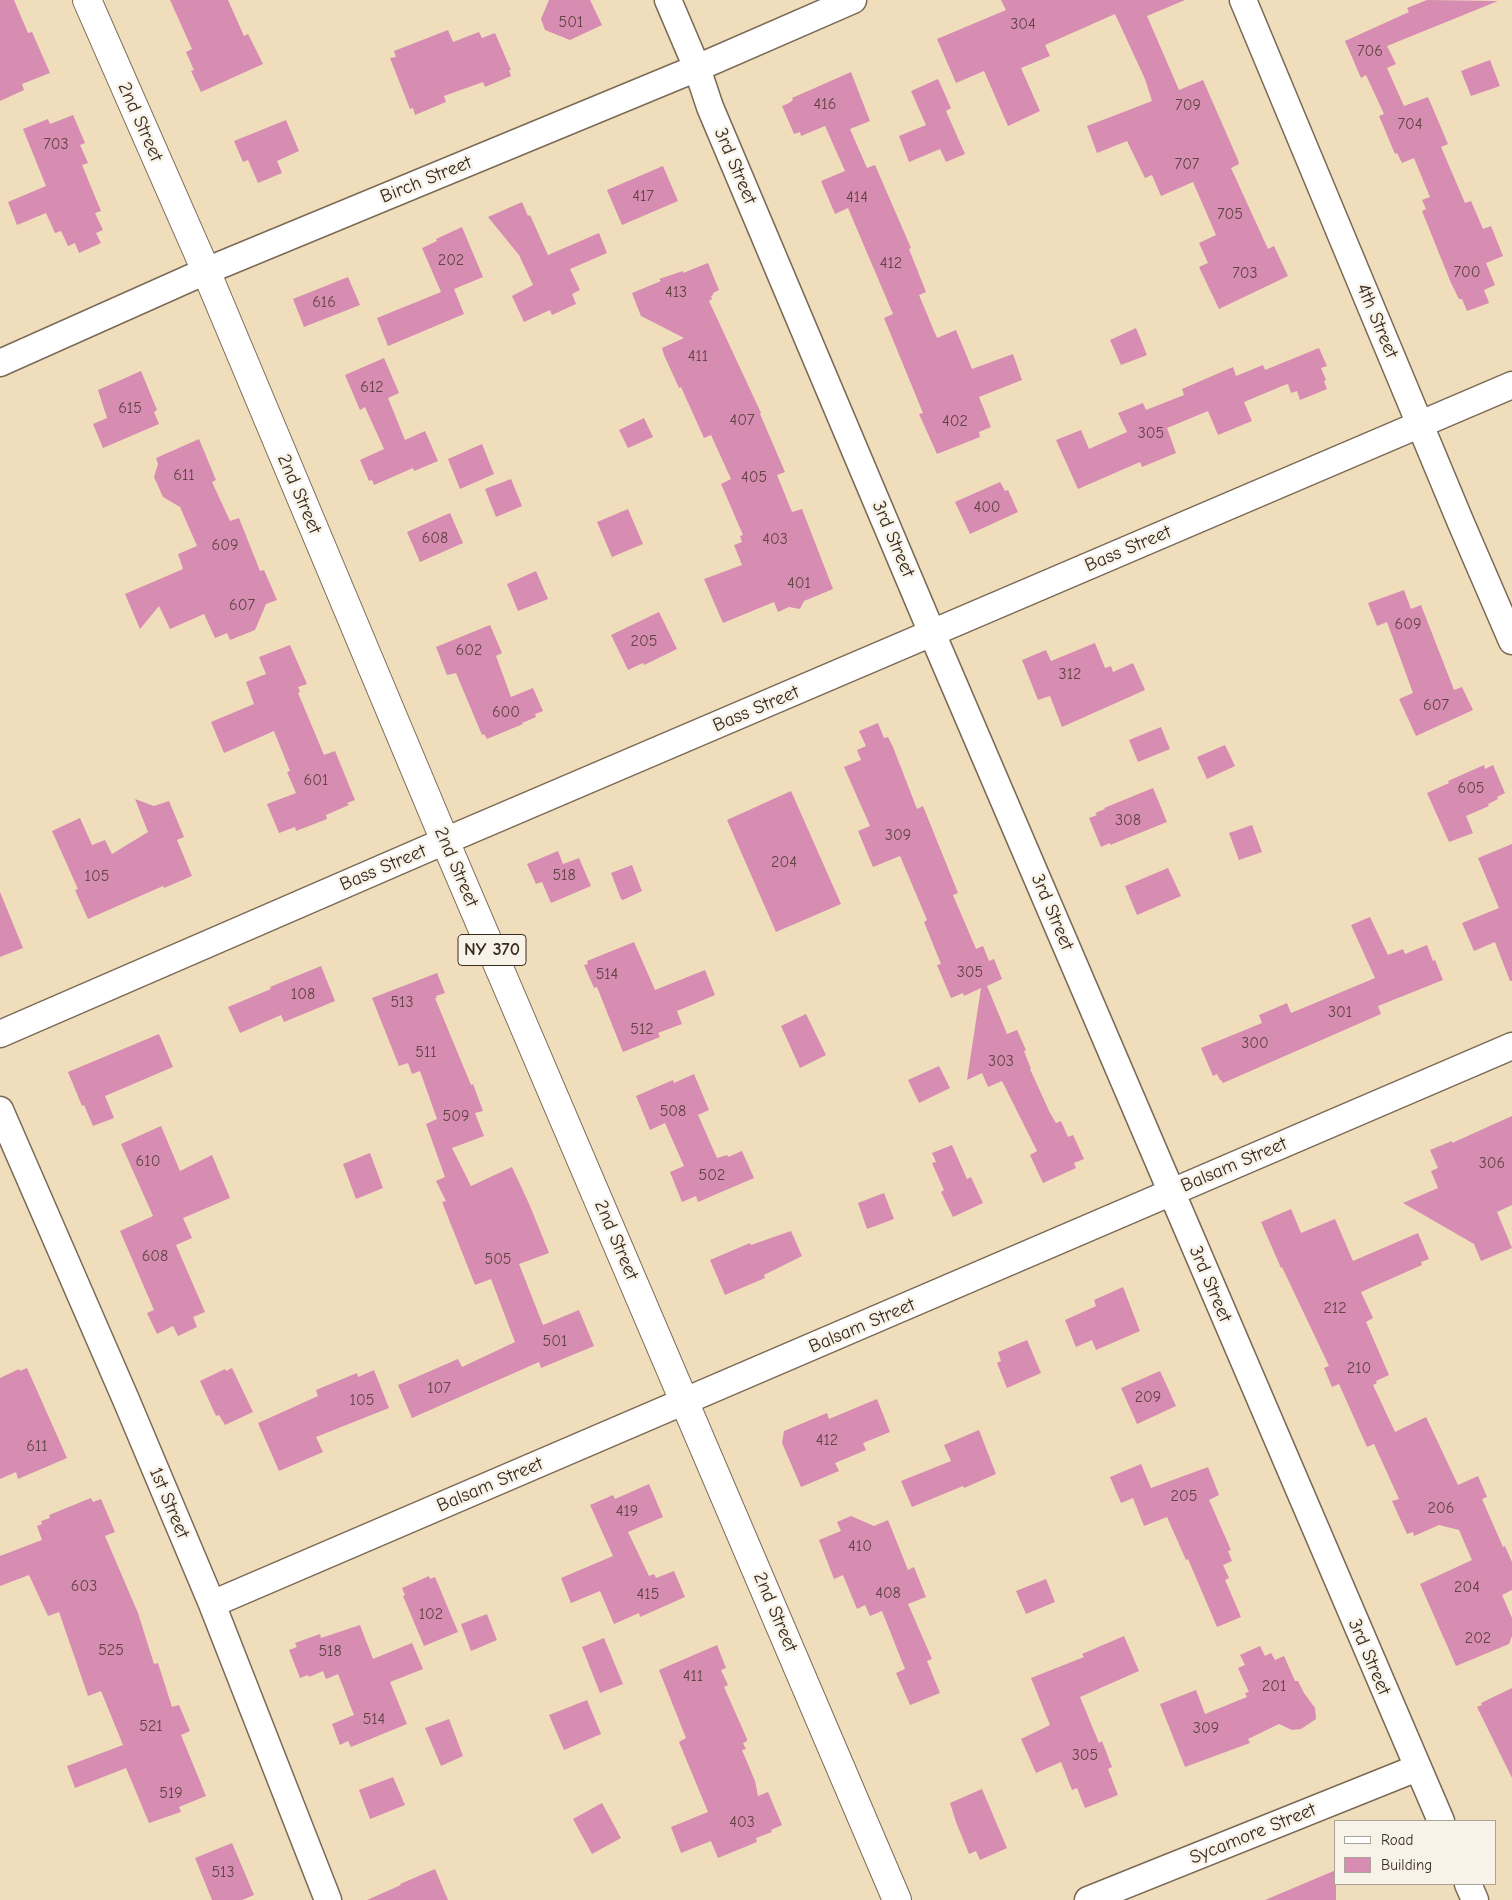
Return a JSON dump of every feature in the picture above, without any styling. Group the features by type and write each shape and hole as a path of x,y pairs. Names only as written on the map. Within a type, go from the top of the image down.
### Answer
{"main road":[{"name":"2nd Street","path":"87,0 206,271 445,841 897,1900"}],"street":[{"name":"3rd Street","path":"668,0 698,68 710,107 932,633 1172,1192 1201,1266 1441,1820"},
{"name":"Birch Street","path":"0,363 206,271 698,68 853,0"},
{"name":"4th Street","path":"1244,0 1512,641"},
{"name":"Bass Street","path":"0,1034 445,841 1512,385"},
{"name":"Balsam Street","path":"212,1604 1512,1046"},
{"name":"1st Street","path":"0,1110 127,1402 212,1604 328,1900"},
{"name":"Sycamore Street","path":"1088,1900 1417,1768"},
{"path":"1468,1885 1475,1900"}],"building":[{"path":"0,0 14,0 28,33 32,32 50,73 22,84 24,90 0,101"},
{"path":"170,0 228,0 244,36 248,34 263,64 201,92 191,71 194,70 186,52 192,49"},
{"path":"549,0 590,0 602,25 570,40 545,30 541,19"},
{"path":"1001,0 1185,0 1147,16 1179,90 1203,80 1238,160 1239,164 1231,168 1268,249 1274,246 1288,276 1219,309 1199,267 1208,263 1199,243 1216,235 1193,182 1161,196 1152,175 1145,178 1127,141 1097,153 1087,126 1152,101 1145,79 1115,14 1045,45 1050,56 1021,68 1040,111 1008,126 984,71 956,83 937,39 1006,10"},
{"path":"1427,0 1498,1 1387,46 1396,64 1387,68 1404,106 1428,97 1448,144 1441,147 1465,203 1471,201 1483,229 1491,226 1503,256 1486,263 1495,285 1484,290 1489,303 1467,311 1462,299 1459,299 1451,283 1422,211 1426,209 1422,200 1430,197 1414,158 1402,163 1397,153 1395,154 1379,116 1384,114 1366,75 1361,78 1345,41 1409,12 1407,8"},
{"path":"448,30 453,42 479,32 482,38 495,33 511,70 509,70 511,76 485,87 483,82 444,96 446,102 415,115 413,108 410,109 390,58 396,57 394,51"},
{"path":"1490,60 1500,86 1471,96 1461,71"},
{"path":"851,72 870,121 850,129 867,168 875,165 911,248 909,249 926,292 919,295 937,338 956,330 972,369 1013,354 1022,380 979,397 991,427 979,432 980,437 937,454 919,414 923,413 884,318 893,314 848,208 835,214 821,181 845,171 825,126 801,136 800,132 794,134 782,106 793,100 792,98"},
{"path":"938,79 951,108 946,111 965,154 946,162 940,149 909,162 899,136 926,125 911,91"},
{"path":"73,115 85,143 80,145 88,163 82,165 101,211 95,213 103,230 96,233 101,243 79,253 75,243 68,246 61,231 55,233 46,213 17,225 8,202 46,186 23,129 48,119 50,124"},
{"path":"286,120 299,151 277,161 282,173 258,183 248,160 243,162 234,141"},
{"path":"663,166 678,201 622,225 607,190"},
{"path":"522,202 548,255 599,233 607,253 570,269 580,290 572,294 576,304 552,315 550,310 524,322 512,296 533,285 519,255 488,217"},
{"path":"462,227 483,277 454,289 464,314 388,346 377,318 441,292 422,248"},
{"path":"708,263 719,290 713,293 712,299 709,301 761,413 785,472 777,475 792,512 802,509 833,589 804,601 800,609 789,607 778,612 774,602 723,623 704,579 742,565 734,545 742,542 740,536 743,535 721,484 731,479 711,435 704,438 664,355 662,348 684,338 641,316 632,293 661,281 659,279 683,271 683,273"},
{"path":"348,277 360,305 304,327 293,299"},
{"path":"1136,328 1147,355 1121,365 1110,340"},
{"path":"1319,348 1327,366 1321,368 1326,380 1324,381 1327,389 1300,400 1297,391 1291,393 1288,384 1244,402 1252,421 1218,435 1208,411 1167,428 1176,453 1142,467 1140,462 1078,489 1056,440 1081,430 1089,449 1127,432 1118,413 1143,403 1146,410 1184,395 1182,389 1233,367 1236,376 1263,365 1265,370"},
{"path":"384,358 399,393 388,398 405,440 425,431 438,461 414,471 413,468 374,485 372,480 369,481 360,460 384,449 365,407 360,410 345,375"},
{"path":"141,371 157,410 154,412 159,424 103,448 93,424 107,418 98,390"},
{"path":"644,418 653,437 628,448 619,430"},
{"path":"199,439 216,480 212,482 230,521 239,518 260,571 264,570 277,600 266,604 255,630 230,640 227,633 215,638 204,614 170,629 159,606 140,629 125,594 183,569 178,554 197,546 180,507 163,497 154,477 158,464 156,458"},
{"path":"482,444 494,474 460,489 448,459"},
{"path":"511,479 522,506 496,517 485,489"},
{"path":"1000,482 1005,491 1008,490 1018,512 970,534 955,502"},
{"path":"628,509 643,544 612,557 597,522"},
{"path":"450,513 463,543 420,562 407,532"},
{"path":"536,571 548,599 518,611 507,584"},
{"path":"1404,590 1411,609 1421,605 1454,690 1462,687 1473,710 1416,736 1399,699 1413,693 1387,622 1377,626 1368,603"},
{"path":"659,612 677,649 644,665 643,663 628,670 611,635"},
{"path":"490,625 502,653 496,656 511,697 533,688 543,711 535,714 536,717 523,724 487,739 484,734 482,735 456,673 447,675 436,647"},
{"path":"1095,643 1105,668 1111,666 1113,672 1133,663 1145,690 1062,727 1050,696 1038,700 1022,660 1046,650 1051,661"},
{"path":"290,645 307,684 298,687 300,692 298,693 324,755 335,751 355,800 347,803 349,805 326,815 327,819 296,831 295,827 279,833 267,804 296,793 287,772 290,771 274,731 224,753 211,722 254,704 246,682 266,674 259,657"},
{"path":"878,723 884,738 888,737 893,747 917,809 923,806 958,893 953,895 976,949 983,946 989,961 994,959 1002,979 987,986 1007,1034 1017,1030 1026,1050 1024,1051 1030,1069 1050,1113 1056,1123 1061,1121 1068,1137 1073,1135 1084,1159 1074,1163 1076,1168 1043,1183 1030,1155 1037,1151 1002,1081 988,1087 982,1073 967,1080 981,988 964,996 963,993 951,998 937,965 941,964 924,922 927,920 900,856 873,867 858,831 870,826 844,767 861,760 857,750 866,746 859,731"},
{"path":"1161,727 1170,749 1138,762 1129,740"},
{"path":"1225,745 1235,766 1207,779 1197,757"},
{"path":"1484,765 1485,769 1493,765 1505,793 1488,804 1489,806 1466,816 1473,833 1449,842 1427,793 1449,783 1448,781"},
{"path":"1153,788 1167,822 1101,847 1089,818 1097,815 1095,813 1104,808"},
{"path":"791,791 841,904 776,932 727,820"},
{"path":"135,799 154,806 169,801 184,837 177,840 192,876 164,888 163,886 88,919 75,890 78,889 52,831 80,818 92,845 105,840 112,854 148,832"},
{"path":"1252,825 1262,852 1239,860 1229,833"},
{"path":"1512,844 1512,981 1510,981 1495,942 1474,951 1462,923 1499,908 1478,858"},
{"path":"558,851 563,864 579,858 591,886 551,903 542,882 536,884 527,864"},
{"path":"632,865 642,891 623,900 611,873"},
{"path":"1168,868 1181,896 1137,915 1125,886"},
{"path":"0,892 23,948 0,957"},
{"path":"1370,917 1388,955 1403,949 1405,954 1427,945 1443,980 1378,1006 1381,1014 1223,1083 1217,1074 1213,1076 1201,1048 1262,1023 1259,1015 1287,1003 1291,1013 1375,978 1351,925"},
{"path":"634,942 655,990 705,970 715,995 677,1011 682,1024 658,1033 660,1037 623,1052 597,987 594,988 584,965 588,964 587,961"},
{"path":"321,966 335,1001 284,1022 281,1015 240,1033 228,1007"},
{"path":"437,973 445,993 435,998 483,1111 475,1113 484,1136 452,1148 471,1186 512,1167 549,1253 519,1264 543,1325 579,1310 594,1346 541,1368 539,1362 412,1418 398,1385 458,1359 462,1367 515,1342 491,1279 475,1285 442,1202 446,1201 436,1181 445,1177 426,1124 437,1119 420,1071 412,1074 408,1063 399,1066 372,998"},
{"path":"806,1014 826,1055 800,1068 781,1026"},
{"path":"159,1034 173,1067 105,1096 114,1118 93,1126 84,1105 82,1106 68,1072"},
{"path":"939,1066 950,1088 919,1103 908,1080"},
{"path":"694,1074 709,1110 698,1115 717,1158 727,1155 728,1157 742,1151 754,1178 698,1202 696,1196 682,1202 670,1172 684,1166 665,1123 650,1130 636,1096 673,1080 674,1083"},
{"path":"1512,1116 1512,1205 1497,1212 1512,1248 1481,1261 1474,1244 1403,1203 1438,1188 1431,1171 1438,1168 1430,1150 1452,1141 1452,1143"},
{"path":"161,1126 180,1171 212,1155 230,1198 183,1218 192,1238 176,1245 205,1312 193,1317 197,1327 178,1336 173,1326 157,1334 147,1313 154,1310 120,1231 153,1216 121,1144"},
{"path":"952,1145 967,1179 971,1177 983,1203 953,1217 941,1192 944,1190 932,1163 936,1162 932,1153"},
{"path":"370,1153 383,1188 356,1199 343,1164"},
{"path":"884,1193 894,1219 867,1229 858,1203"},
{"path":"1291,1209 1301,1233 1335,1219 1353,1261 1418,1233 1429,1259 1421,1262 1422,1265 1361,1292 1373,1318 1366,1322 1389,1375 1376,1381 1377,1383 1373,1385 1395,1432 1426,1417 1458,1485 1478,1476 1487,1497 1482,1499 1503,1547 1505,1546 1512,1562 1512,1590 1502,1595 1512,1618 1512,1636 1509,1644 1456,1666 1420,1584 1472,1560 1459,1530 1439,1525 1414,1536 1413,1532 1407,1534 1392,1501 1399,1499 1374,1444 1367,1447 1339,1384 1332,1387 1324,1368 1329,1366 1281,1268 1261,1222"},
{"path":"791,1231 802,1256 764,1275 765,1278 725,1295 710,1260 750,1243 751,1245"},
{"path":"1123,1287 1140,1331 1096,1350 1092,1340 1076,1347 1065,1320 1096,1306 1094,1300"},
{"path":"1027,1340 1041,1373 1007,1388 997,1363 1001,1361 998,1352"},
{"path":"27,1368 67,1458 18,1479 16,1472 0,1479 0,1378 19,1369 20,1371"},
{"path":"232,1368 253,1412 225,1425 219,1415 216,1416 200,1381 225,1369 226,1371"},
{"path":"374,1370 389,1408 316,1437 323,1452 279,1471 258,1423 318,1396 316,1390 357,1373 358,1377"},
{"path":"1160,1371 1176,1406 1137,1424 1121,1388"},
{"path":"877,1399 890,1432 863,1443 866,1450 835,1463 839,1471 801,1487 782,1443 784,1431 827,1413 829,1419"},
{"path":"979,1430 996,1474 912,1507 901,1481 951,1461 944,1445"},
{"path":"1141,1464 1151,1488 1208,1467 1219,1495 1209,1500 1231,1550 1228,1551 1232,1561 1223,1565 1229,1578 1225,1580 1241,1617 1217,1627 1188,1559 1186,1560 1167,1517 1144,1526 1133,1498 1121,1503 1110,1477"},
{"path":"649,1484 663,1517 628,1532 649,1576 654,1574 656,1578 674,1571 685,1597 640,1617 639,1613 614,1624 600,1591 571,1603 561,1578 613,1556 590,1505 613,1495 615,1499"},
{"path":"91,1498 93,1502 101,1499 115,1532 105,1536 138,1613 154,1664 158,1663 172,1707 179,1705 190,1731 181,1735 206,1796 179,1807 181,1812 149,1823 126,1768 75,1788 67,1766 123,1745 101,1691 88,1696 59,1612 48,1616 29,1575 0,1586 0,1556 42,1540 37,1526 42,1524 41,1521 50,1518 49,1515"},
{"path":"851,1516 874,1526 888,1520 908,1570 914,1567 926,1597 908,1604 932,1659 927,1661 940,1693 910,1705 896,1673 905,1669 882,1611 870,1616 865,1605 857,1609 843,1575 834,1579 819,1540 841,1531 837,1522"},
{"path":"429,1576 430,1579 435,1577 458,1632 424,1646 403,1596 405,1595 402,1588"},
{"path":"1046,1579 1055,1602 1026,1614 1016,1591"},
{"path":"487,1614 497,1640 471,1651 461,1624"},
{"path":"360,1625 373,1659 412,1643 423,1669 390,1682 407,1724 351,1747 348,1741 340,1745 332,1724 354,1715 338,1674 326,1679 323,1671 309,1677 308,1675 300,1678 289,1650 297,1647 295,1643 320,1634 321,1638"},
{"path":"1124,1636 1139,1671 1080,1697 1099,1743 1102,1741 1112,1767 1108,1769 1118,1795 1085,1808 1077,1788 1072,1790 1061,1762 1036,1773 1021,1739 1050,1725 1031,1678 1084,1657 1082,1654"},
{"path":"604,1638 623,1684 600,1693 582,1647"},
{"path":"717,1645 726,1668 721,1670 728,1685 724,1687 747,1739 743,1743 746,1749 742,1750 755,1781 758,1796 768,1792 782,1825 771,1830 772,1832 756,1838 757,1842 718,1858 711,1841 681,1853 671,1827 708,1812 679,1742 686,1738 659,1670"},
{"path":"1260,1646 1265,1656 1271,1653 1275,1660 1284,1656 1295,1681 1298,1681 1315,1708 1316,1719 1301,1729 1292,1730 1279,1724 1248,1739 1250,1743 1185,1767 1160,1704 1196,1690 1205,1714 1247,1697 1245,1693 1249,1692 1238,1668 1245,1665 1240,1655"},
{"path":"1512,1688 1512,1778 1477,1707 1482,1705 1481,1703"},
{"path":"587,1700 601,1734 564,1750 549,1715"},
{"path":"449,1719 463,1756 441,1766 425,1728"},
{"path":"393,1777 405,1805 370,1819 359,1790"},
{"path":"982,1789 1007,1848 980,1860 976,1851 969,1854 950,1803"},
{"path":"602,1803 621,1838 592,1854 573,1819"},
{"path":"232,1843 254,1895 242,1900 212,1900 195,1858"},
{"path":"435,1869 448,1900 367,1900 400,1884"},
{"path":"1334,1871 1336,1900 1265,1900"}]}
